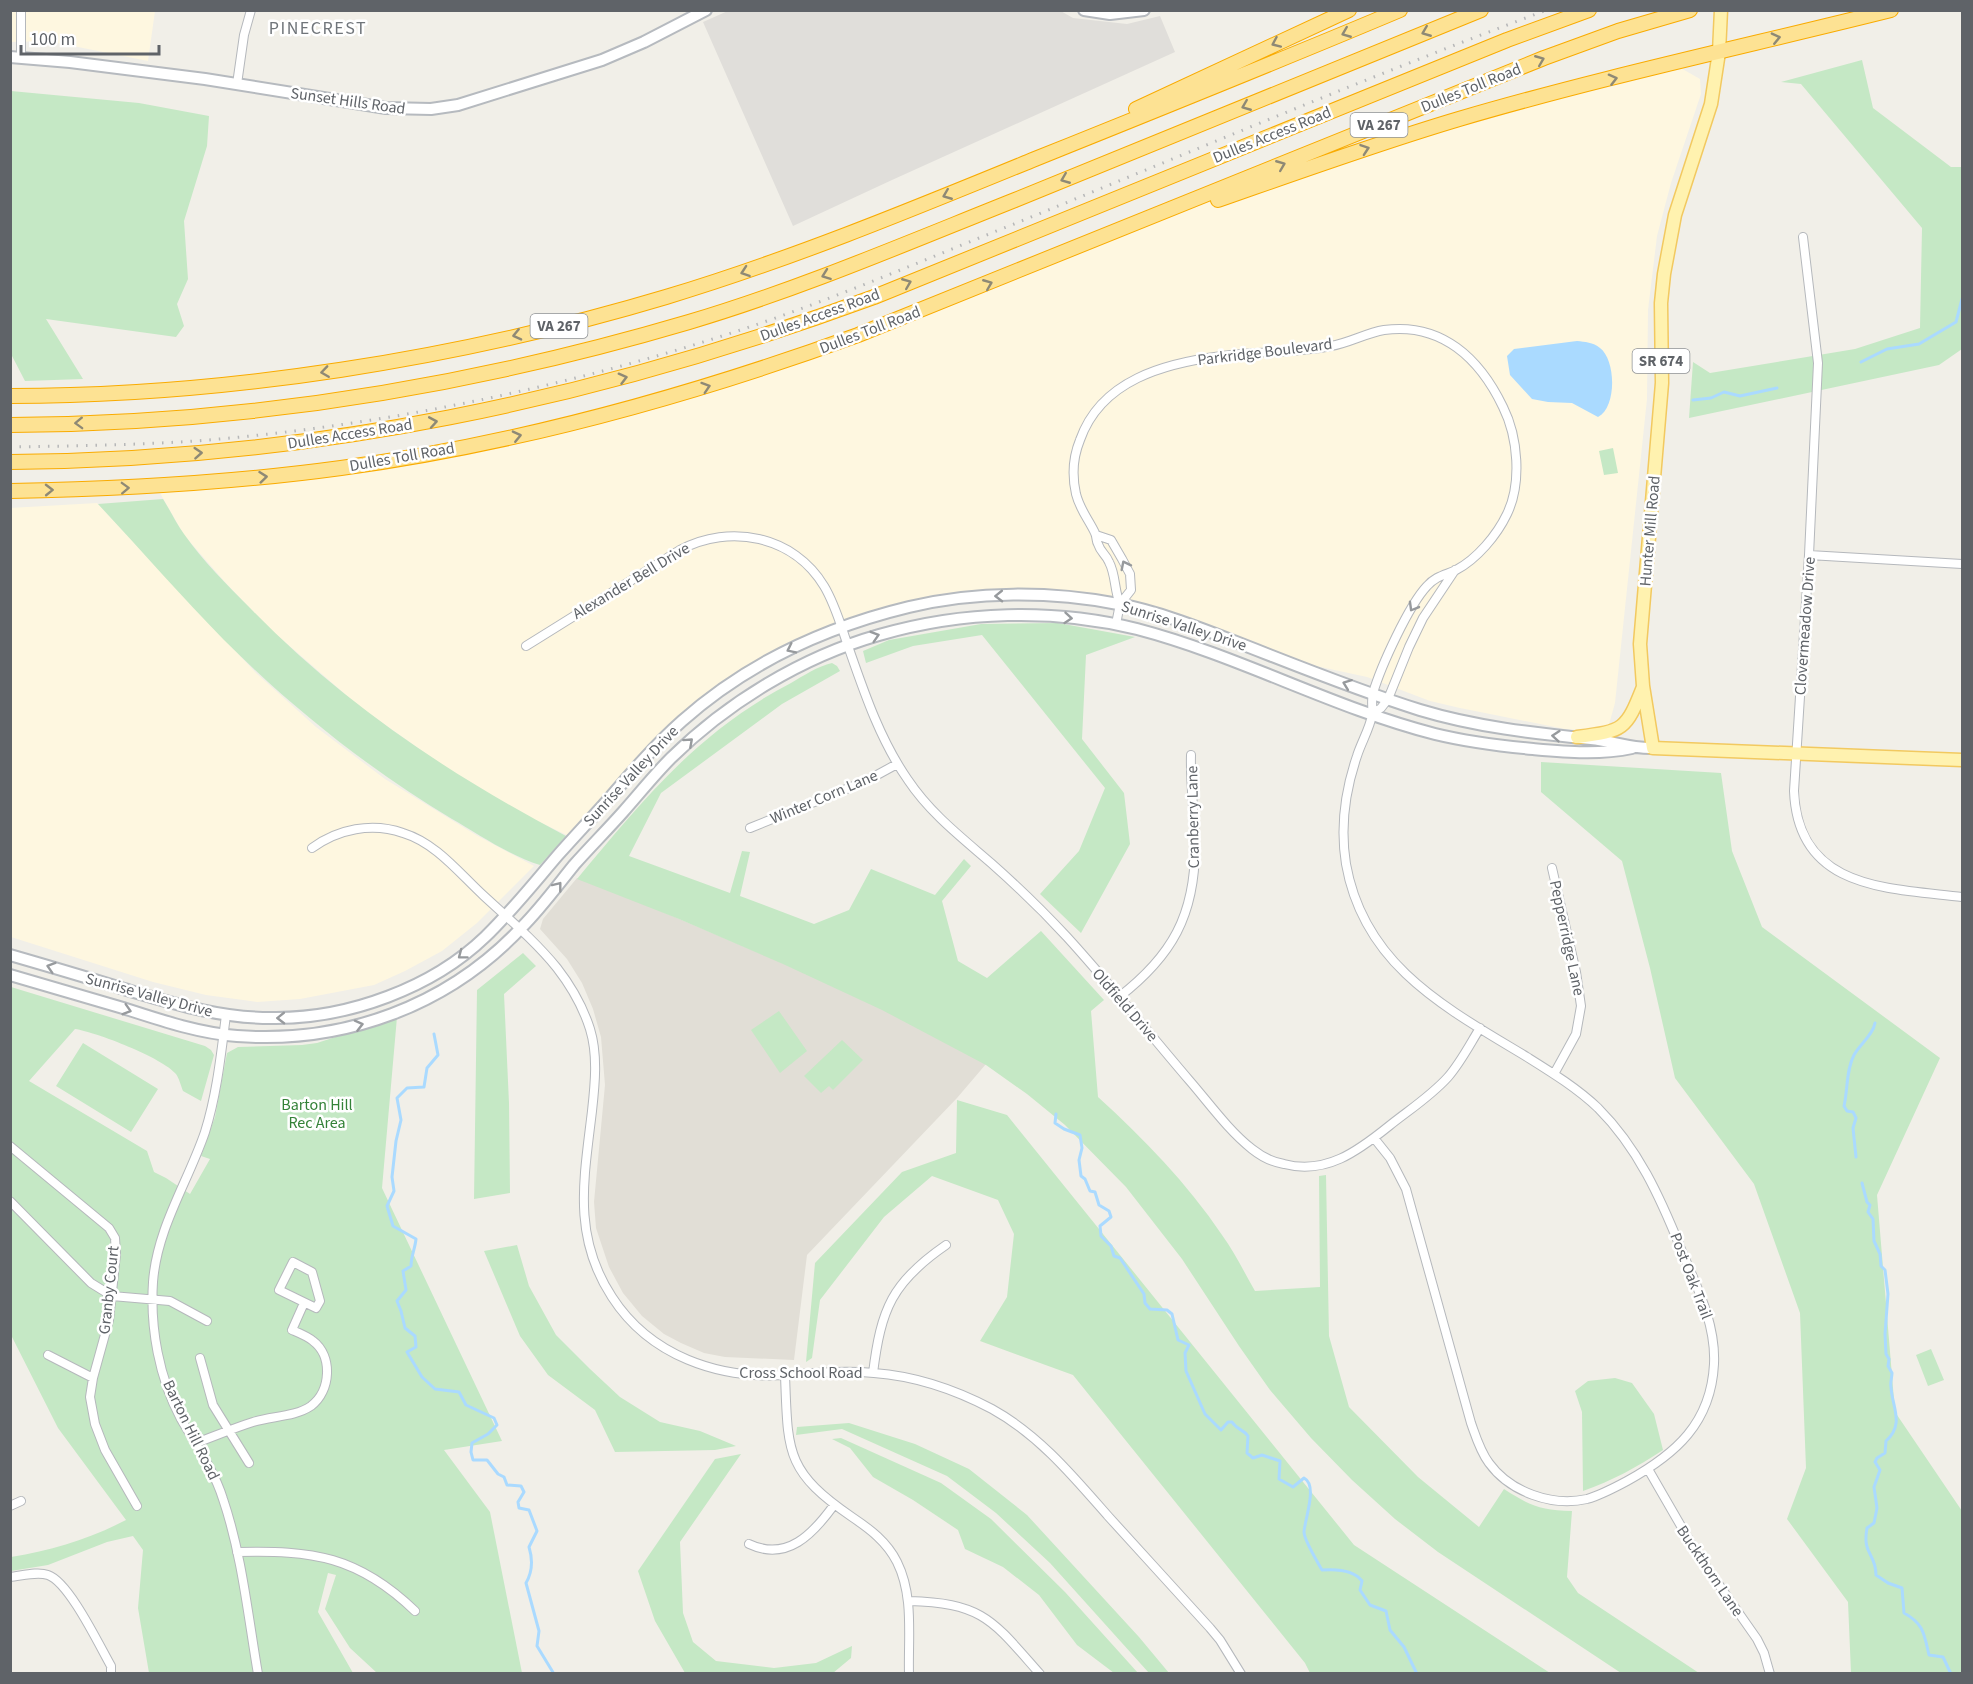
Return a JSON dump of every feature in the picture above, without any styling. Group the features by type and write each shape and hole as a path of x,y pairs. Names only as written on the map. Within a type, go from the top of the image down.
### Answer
{"highway":[{"path":"1001,173 1349,10"},
{"name":"VA 267","path":"17,396 97,393 232,383 339,370 547,329 664,297 777,261 856,232 1400,10"},
{"path":"10,425 116,422 210,415 408,389 533,363 690,322 828,275 1481,10"},
{"name":"Dulles Access Road","path":"10,462 203,453 310,441 449,419 594,386 717,351 874,297 1507,40 1589,10"},
{"name":"Dulles Toll Road","path":"10,491 163,486 294,474 388,460 513,437 678,395 794,358 965,293 1544,58 1690,10"},
{"path":"1071,250 1416,132 1547,95 1891,10"}],"main road":[{"name":"Sunset Hills Road","path":"16,57 87,64 237,84 386,108 418,110 458,105 602,60 706,10"},
{"path":"1084,10 1110,14 1144,10"},
{"name":"Hunter Mill Road","path":"1653,748 1643,686 1640,644 1659,428 1664,274 1675,215 1711,104 1719,52 1721,10"},
{"name":"Sunrise Valley Drive","path":"10,955 188,1008 226,1015 253,1018 299,1018 376,1001 443,969 484,938 631,773 683,720 754,669 809,640 842,627 914,606 960,598 1027,596 1120,604 1206,631 1373,694 1444,717 1528,733 1614,741 1634,748"},
{"name":"Sunrise Valley Drive","path":"10,975 167,1022 224,1034 282,1037 320,1034 392,1015 458,982 477,969 520,930 663,766 708,725 747,697 781,677 848,645 905,628 956,619 985,616 1055,617 1116,624 1198,648 1372,714 1435,734 1509,748 1577,753 1653,748"},
{"path":"1577,737 1606,733 1626,722 1632,716 1643,686"},
{"path":"1653,748 1962,760"}],"street":[{"path":"16,57 21,10"},
{"path":"237,84 243,35 251,10"},
{"name":"Clovermeadow Drive","path":"1803,237 1818,363 1794,791 1797,818 1808,842 1818,855 1845,876 1869,885 1962,897"},
{"name":"Parkridge Boulevard","path":"1120,604 1113,588 1112,566 1098,545 1096,535 1082,512 1076,494 1074,475 1075,453 1084,427 1111,393 1134,379 1161,368 1190,361 1333,346 1380,330 1405,329 1432,334 1456,346 1478,365 1496,391 1509,419 1516,467 1512,501 1498,531 1484,547 1455,570 1423,618 1388,699 1372,714"},
{"name":"Parkridge Boulevard","path":"1096,535 1111,540 1130,574 1131,590 1120,604 1116,624"},
{"name":"Alexander Bell Drive","path":"526,646 680,550 705,539 733,536 764,540 784,548 803,561 823,584 842,627"},
{"path":"1809,555 1962,564"},
{"name":"Parkridge Boulevard","path":"1372,714 1373,694 1402,627 1422,592 1441,575 1455,570"},
{"name":"Oldfield Drive","path":"842,627 876,720 897,764 909,783 937,816 1036,905 1232,1130 1261,1156 1286,1165 1300,1167 1340,1161 1374,1138 1447,1078 1480,1028"},
{"name":"Post Oak Trail","path":"1372,714 1354,766 1344,810 1344,850 1353,891 1369,929 1395,965 1419,987 1554,1074 1599,1110 1640,1161 1666,1211 1712,1332 1714,1365 1711,1383 1702,1411 1678,1446 1648,1470 1590,1498 1563,1501 1542,1498 1513,1485 1494,1469 1479,1447 1471,1423 1406,1189 1390,1158 1374,1138"},
{"name":"Cranberry Lane","path":"1119,998 1159,961 1178,932 1191,895 1195,847 1191,755"},
{"name":"Winter Corn Lane","path":"750,828 866,781 897,764"},
{"name":"Cross School Road","path":"312,848 329,837 357,829 385,828 399,831 427,844 543,952 571,988 589,1027 595,1081 584,1181 583,1214 588,1244 603,1284 639,1330 673,1353 693,1363 729,1372 785,1375 833,1371 897,1376 969,1398 994,1410 1032,1437 1064,1466 1210,1628 1241,1674"},
{"name":"Pepperridge Lane","path":"1552,868 1576,972 1581,1006 1576,1034 1554,1074"},
{"name":"Barton Hill Road","path":"226,1015 217,1081 206,1129 161,1240 156,1263 153,1300 154,1330 165,1380 181,1418 206,1460 223,1497 237,1552 258,1674"},
{"name":"Granby Court","path":"10,1146 109,1228 115,1238 116,1254 112,1296 103,1347 93,1378 90,1397 95,1424 105,1450 137,1506"},
{"path":"10,1201 91,1283 112,1296 170,1301 207,1321"},
{"path":"873,1373 878,1337 891,1301 915,1268 946,1245"},
{"path":"293,1262 312,1272 320,1301 316,1308 304,1303 279,1290 293,1262"},
{"path":"196,1443 267,1418 299,1412 312,1405 325,1389 326,1356 314,1341 292,1330 304,1303"},
{"path":"48,1355 93,1378"},
{"path":"200,1358 213,1405 249,1463"},
{"path":"785,1375 787,1426 791,1451 804,1477 822,1496 866,1527 891,1551 905,1582 909,1602 909,1674"},
{"name":"Buckthorn Lane","path":"1648,1470 1695,1552 1757,1639 1770,1674"},
{"path":"10,1506 21,1501"},
{"path":"749,1544 767,1550 784,1549 805,1538 834,1505"},
{"path":"237,1552 292,1552 332,1560 370,1576 393,1590 415,1611"},
{"path":"10,1577 45,1574 58,1579 76,1605 111,1666 111,1674"},
{"path":"909,1602 945,1603 980,1615 1000,1628 1040,1674"}],"shaded area":[{"path":"730,10 1059,10 1073,18 1127,24 1160,16 1175,52 793,226 703,22"},
{"path":"10,11 155,11 148,61 48,41 11,42"},
{"path":"1679,67 1700,79 1701,94 1671,183 1657,236 1648,310 1647,399 1615,703 1608,728 1591,731 1565,729 1430,701 1367,677 1316,666 1137,609 999,595 879,615 758,666 647,755 575,839 525,815 455,774 360,707 270,629 224,581 184,535 156,486 274,475 511,437 790,360 1088,242 1416,132"},
{"path":"97,503 256,673 316,727 385,779 476,835 534,866 477,923 442,951 374,985 300,999 257,1002 206,995 153,982 11,937 10,508"},
{"path":"577,878 785,964 886,1011 986,1064 957,1098 807,1255 794,1360 725,1357 704,1353 681,1343 664,1334 642,1316 623,1293 609,1267 596,1228 594,1202 605,1085 601,1037 582,983 567,959 540,929 543,919"}],"green space":[{"path":"1862,60 1873,108 1951,167 1962,167 1962,349 1939,365 1689,418 1693,362 1710,373 1855,349 1920,328 1922,228 1801,84 1781,82"},
{"path":"11,91 139,103 209,116 207,146 184,221 188,279 177,304 184,326 176,337 46,319 83,379 25,381 11,354"},
{"path":"1613,448 1618,473 1604,475 1599,451"},
{"path":"163,499 199,554 285,643 322,675 399,735 439,762 566,836 540,865 495,845 421,800 333,737 277,690 224,640 98,504"},
{"path":"1058,623 1135,637 1086,655 1082,739 1124,793 1130,844 1081,933 1040,894 1079,851 1105,788 982,635 913,646 866,663 863,651 889,640 981,624"},
{"path":"832,663 840,671 782,704 661,793 629,856 730,893 742,851 750,852 740,896 814,924 849,910 871,869 935,895 964,859 971,866 942,901 958,961 987,978 1041,931 1104,1000 1091,1011 1098,1097 1148,1145 1194,1197 1227,1242 1255,1291 1320,1287 1319,1176 1326,1175 1329,1336 1349,1407 1418,1477 1479,1527 1504,1489 1536,1506 1572,1511 1567,1577 1578,1593 1699,1673 1621,1673 1438,1552 1395,1519 1311,1438 1270,1390 1182,1259 1126,1187 1065,1125 1027,1094 986,1065 882,1010 679,919 577,879 649,795 727,723 758,702 821,666"},
{"path":"1541,762 1721,773 1732,851 1762,927 1940,1058 1877,1195 1895,1412 1962,1511 1962,1673 1851,1673 1848,1602 1787,1519 1806,1468 1800,1313 1754,1184 1675,1078 1650,968 1622,861 1541,792"},
{"path":"523,953 536,966 504,994 510,1193 474,1199 477,990"},
{"name":"Barton Hill Rec Area","path":"11,987 205,1046 211,1050 214,1055 201,1101 183,1091 176,1074 158,1061 113,1040 75,1029 29,1081 147,1151 154,1172 190,1194 210,1159 201,1156 215,1117 227,1053 238,1047 317,1043 397,1017 382,1188 502,1441 444,1450 490,1512 522,1673 377,1673 350,1648 325,1609 336,1575 328,1573 318,1612 353,1673 149,1673 138,1608 143,1550 133,1536 107,1542 48,1565 11,1571 11,1557 70,1543 126,1520 58,1428 11,1335"},
{"path":"779,1011 807,1051 780,1073 751,1030"},
{"path":"842,1040 863,1060 833,1090 829,1086 821,1093 804,1076"},
{"path":"83,1043 158,1089 131,1132 56,1086"},
{"path":"957,1100 1007,1115 1354,1545 1550,1673 1310,1673 1305,1663 1073,1375 980,1341 1007,1297 1014,1234 998,1200 932,1176 884,1217 820,1300 812,1358 806,1362 815,1263 902,1172 956,1153"},
{"path":"517,1245 529,1286 556,1335 620,1397 660,1422 700,1431 736,1446 715,1450 615,1452 595,1410 548,1375 520,1336 484,1251"},
{"path":"1931,1349 1944,1380 1928,1386 1916,1355"},
{"path":"1615,1378 1632,1383 1654,1414 1663,1450 1624,1473 1583,1491 1582,1412 1575,1391 1588,1381"},
{"path":"849,1423 915,1444 969,1469 1027,1515 1169,1673 1149,1673 1050,1563 996,1513 947,1476 842,1429 796,1435 797,1427"},
{"path":"841,1438 941,1483 991,1519 1065,1592 1138,1673 1114,1673 1077,1645 1039,1595 1003,1567 965,1549 958,1530 873,1477 850,1448 832,1439"},
{"path":"741,1454 680,1542 683,1613 693,1642 716,1661 774,1668 816,1663 852,1646 851,1658 833,1673 685,1673 655,1621 638,1571 715,1459"}],"water":[{"path":"1577,341 1597,346 1609,362 1612,383 1609,404 1598,417 1572,403 1532,399 1510,375 1507,356 1514,349"}],"waterway":[{"path":"1861,362 1887,349 1919,344 1956,322 1962,299"},
{"path":"1693,400 1711,398 1724,392 1740,396 1777,388"},
{"path":"1856,1157 1853,1128 1856,1118 1853,1112 1847,1111 1844,1106 1848,1073 1854,1055 1872,1032 1875,1023"},
{"path":"434,1034 438,1055 427,1068 424,1087 407,1088 397,1098 401,1120 392,1177 394,1191 387,1206 393,1226 416,1239 411,1266 403,1271 406,1290 397,1301 405,1328 415,1336 416,1347 407,1352 422,1377 435,1389 459,1392 466,1405 494,1418 497,1425 488,1434 472,1443 471,1452 473,1460 487,1460 498,1474 504,1477 507,1485 521,1486 524,1492 518,1502 519,1508 529,1510 537,1531 529,1547 532,1565 526,1583 539,1631 537,1646 554,1674"},
{"path":"1056,1114 1055,1123 1080,1135 1081,1176 1085,1179 1090,1191 1095,1192 1099,1205 1109,1211 1111,1217 1100,1226 1101,1236 1111,1246 1114,1256 1120,1258 1144,1294 1145,1303 1150,1309 1167,1310 1172,1314 1178,1340 1189,1345 1185,1353 1186,1371 1205,1414 1221,1430 1228,1422 1232,1422 1246,1434 1248,1436 1247,1453 1253,1458 1262,1455 1280,1461 1279,1479 1293,1487 1304,1478 1308,1482 1310,1502 1304,1532 1308,1545 1322,1570 1349,1572 1359,1577 1362,1581 1360,1590 1370,1605 1386,1611 1390,1630 1404,1647 1417,1674"},
{"path":"1862,1183 1870,1205 1868,1212 1873,1219 1874,1241 1880,1254 1881,1266 1885,1270 1888,1294 1886,1354 1892,1373 1891,1385 1896,1415 1895,1428 1886,1441 1885,1453 1875,1462 1880,1470 1874,1487 1877,1508 1874,1523 1867,1528 1866,1544 1874,1562 1876,1575 1902,1588 1904,1613 1916,1621 1919,1626 1929,1655 1943,1657 1951,1674"}],"railway":[{"path":"10,447 196,441 329,426 395,416 526,390 655,356 757,325 831,297 1346,88 1547,10"}],"district":[{"name":"PINECREST","path":"318,28"}]}
